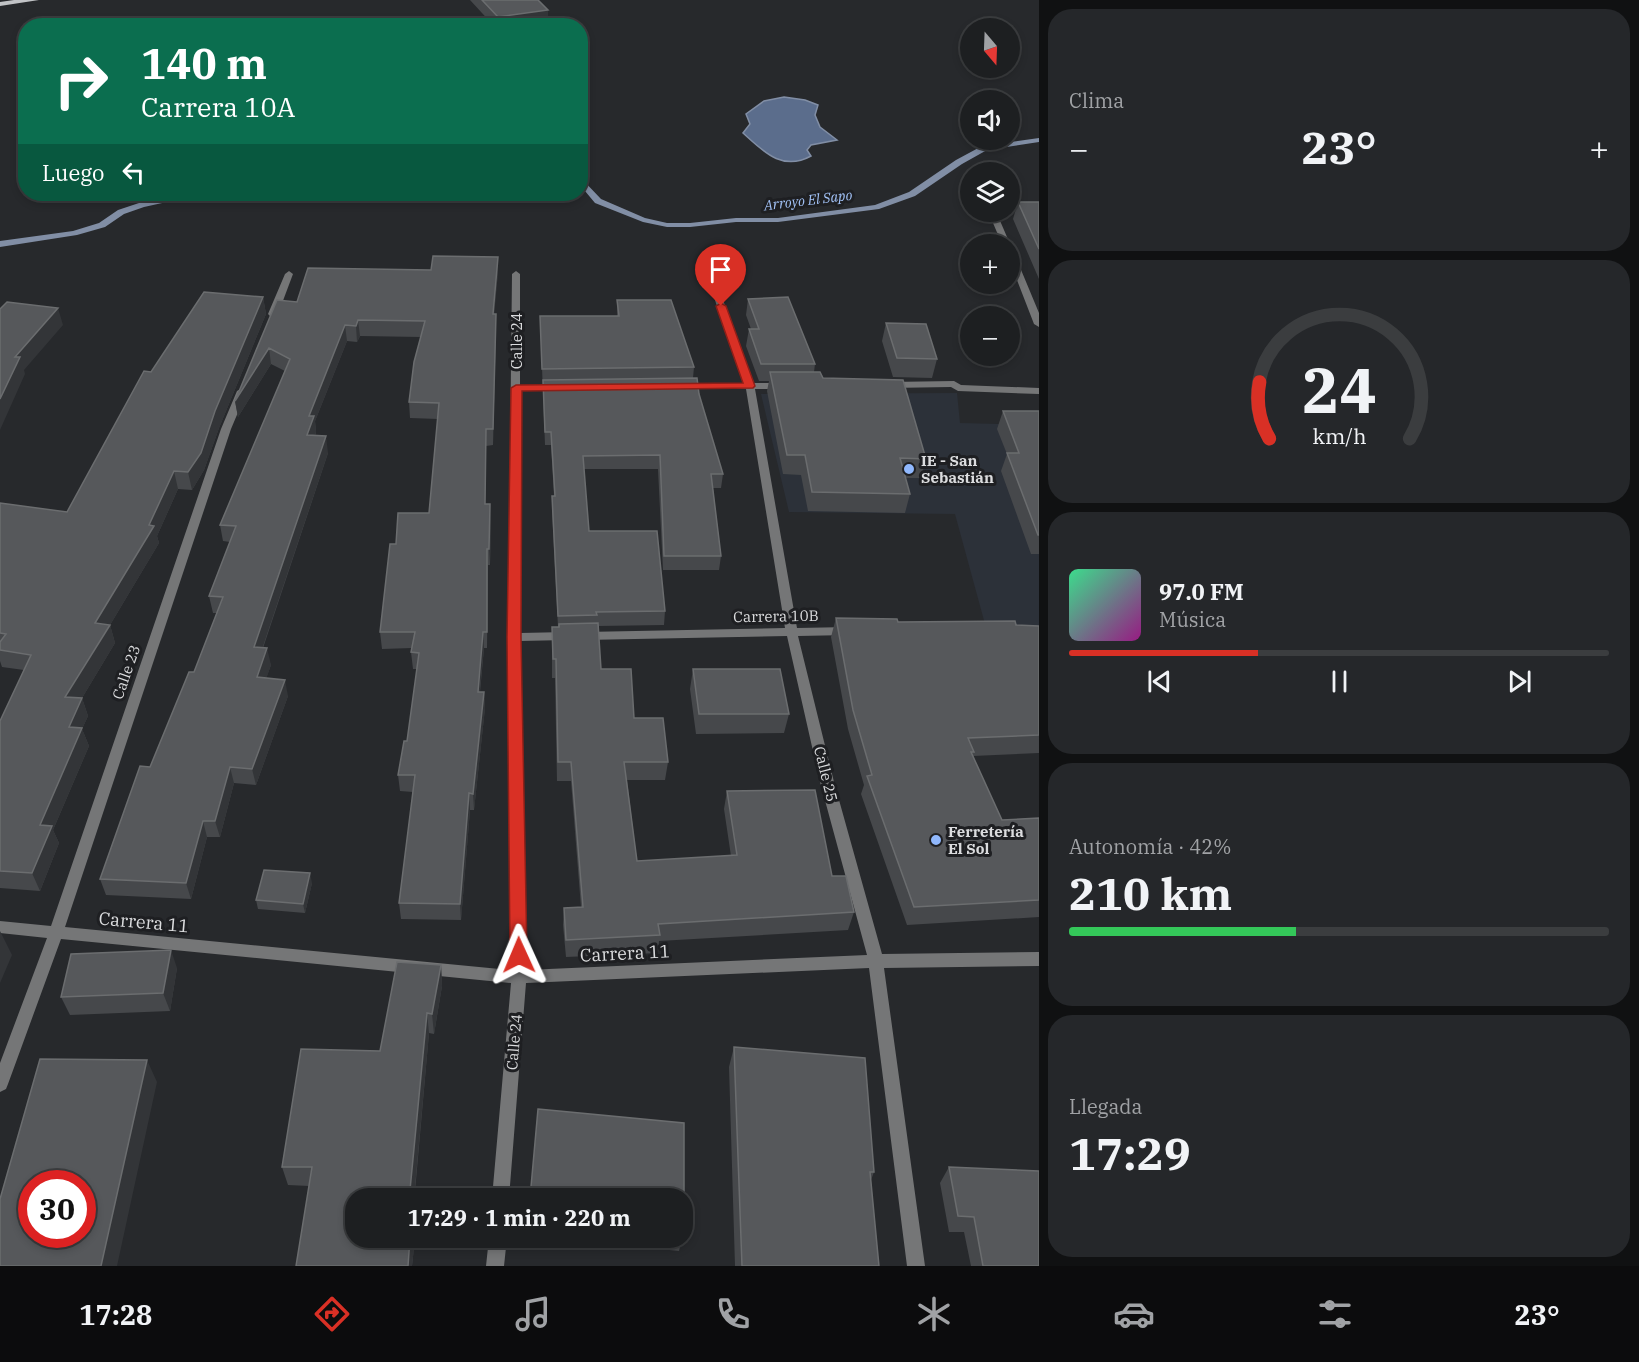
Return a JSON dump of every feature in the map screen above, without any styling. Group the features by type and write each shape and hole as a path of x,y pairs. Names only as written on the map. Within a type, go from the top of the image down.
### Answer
{"main road":[{"path":"0,4 35,0"}],"street":[{"path":"268,326 289,274"},
{"name":"Calle 24","path":"502,1188 519,978 514,637 516,274"},
{"path":"1020,277 1039,324"},
{"name":"Calle 25","path":"714,286 750,386 791,630 828,782 876,961 916,1266"},
{"name":"Calle 23","path":"0,1084 56,933 226,429 247,377"},
{"path":"874,385 954,384 958,388 1039,391"},
{"path":"668,387 795,386"},
{"path":"516,388 574,387"},
{"name":"Carrera 10B","path":"514,637 791,630 860,631"},
{"name":"Carrera 11","path":"0,927 519,978 876,961 1039,959"},
{"path":"495,1266 497,1248"}],"shaded area":[{"name":"IE - San Sebastián","path":"957,393 960,423 1039,425 1039,626 985,624 955,514 789,512 761,394"}],"water":[{"path":"784,97 805,100 818,105 815,115 820,127 837,140 811,145 807,150 811,156 791,162 774,157 743,133 750,124 746,114 764,101"}],"building":[{"path":"482,0 538,0 548,10 498,17"},
{"path":"1020,202 1039,202 1039,249 1020,206"},
{"path":"433,256 498,257 493,314 496,314 493,429 486,429 485,504 490,504 489,549 487,549 487,632 483,632 478,692 484,692 473,794 469,793 460,904 399,903 415,775 398,775 404,741 407,741 419,653 411,652 415,632 380,632 390,544 396,544 398,513 429,513 439,403 409,402 414,362 425,321 358,320 356,326 345,325 309,416 314,416 307,435 326,436 254,647 267,648 257,677 285,680 252,769 230,767 215,821 203,821 186,883 100,879 140,766 150,767 189,672 194,672 223,597 209,596 236,526 220,525 290,359 269,348 235,401 277,300 297,302 308,268 431,270"},
{"path":"204,292 263,297 215,411 201,453 188,472 174,471 149,525 154,526 95,623 110,625 65,697 82,698 69,727 82,728 40,825 52,826 32,873 0,871 0,721 31,655 0,650 0,642 6,634 0,633 0,503 67,512 144,371 151,372"},
{"path":"788,297 815,364 761,364 749,329 759,329 748,299"},
{"path":"617,300 671,300 694,367 542,369 540,316 619,316"},
{"path":"7,302 58,308 15,357 20,357 0,399 0,309"},
{"path":"886,323 926,324 937,359 897,358"},
{"path":"770,372 820,372 823,378 903,380 926,459 900,458 910,494 812,492 805,455 787,455"},
{"path":"697,378 699,394 723,474 711,474 721,556 664,556 660,455 583,456 589,531 657,531 665,611 596,612 597,615 558,616 551,432 545,432 543,380"},
{"path":"1003,411 1039,411 1039,535 1007,453 1019,453"},
{"path":"836,618 897,619 898,622 1015,621 1016,625 1039,626 1039,735 968,738 974,752 971,752 1002,820 1039,818 1039,900 914,907 867,776 872,775 853,710"},
{"path":"598,623 601,669 631,669 634,718 663,718 668,762 624,762 637,861 737,855 727,791 815,790 832,876 846,876 854,912 658,924 660,935 566,940 564,908 583,907 571,762 558,762 556,659 553,659 552,627 559,627 559,624"},
{"path":"693,669 780,669 789,714 699,714"},
{"path":"264,870 310,873 303,904 256,900"},
{"path":"171,950 163,993 61,997 71,954"},
{"path":"397,962 441,965 432,1014 427,1013 410,1188 345,1188 345,1248 409,1248 408,1266 296,1266 312,1167 282,1167 301,1049 380,1051"},
{"path":"734,1047 865,1058 874,1172 870,1172 879,1266 742,1266"},
{"path":"40,1059 147,1060 101,1266 0,1266 0,1199"},
{"path":"538,1109 684,1123 684,1188 531,1188"},
{"path":"949,1167 1039,1171 1039,1266 983,1266 974,1217 958,1216"}],"waterway":[{"name":"Arroyo El Sapo","path":"588,189 598,201 643,220 667,225 736,220 778,220 876,207 912,194 959,162 985,148 1039,140"},
{"name":"Arroyo El Sapo","path":"0,244 74,233 102,225 121,212 163,201"}],"place":[{"name":"IE - San Sebastián","path":"909,469"},
{"name":"Ferretería El Sol","path":"936,840"}],"route":[{"path":"519,955 514,637 516,388 750,386 721,306"}]}
